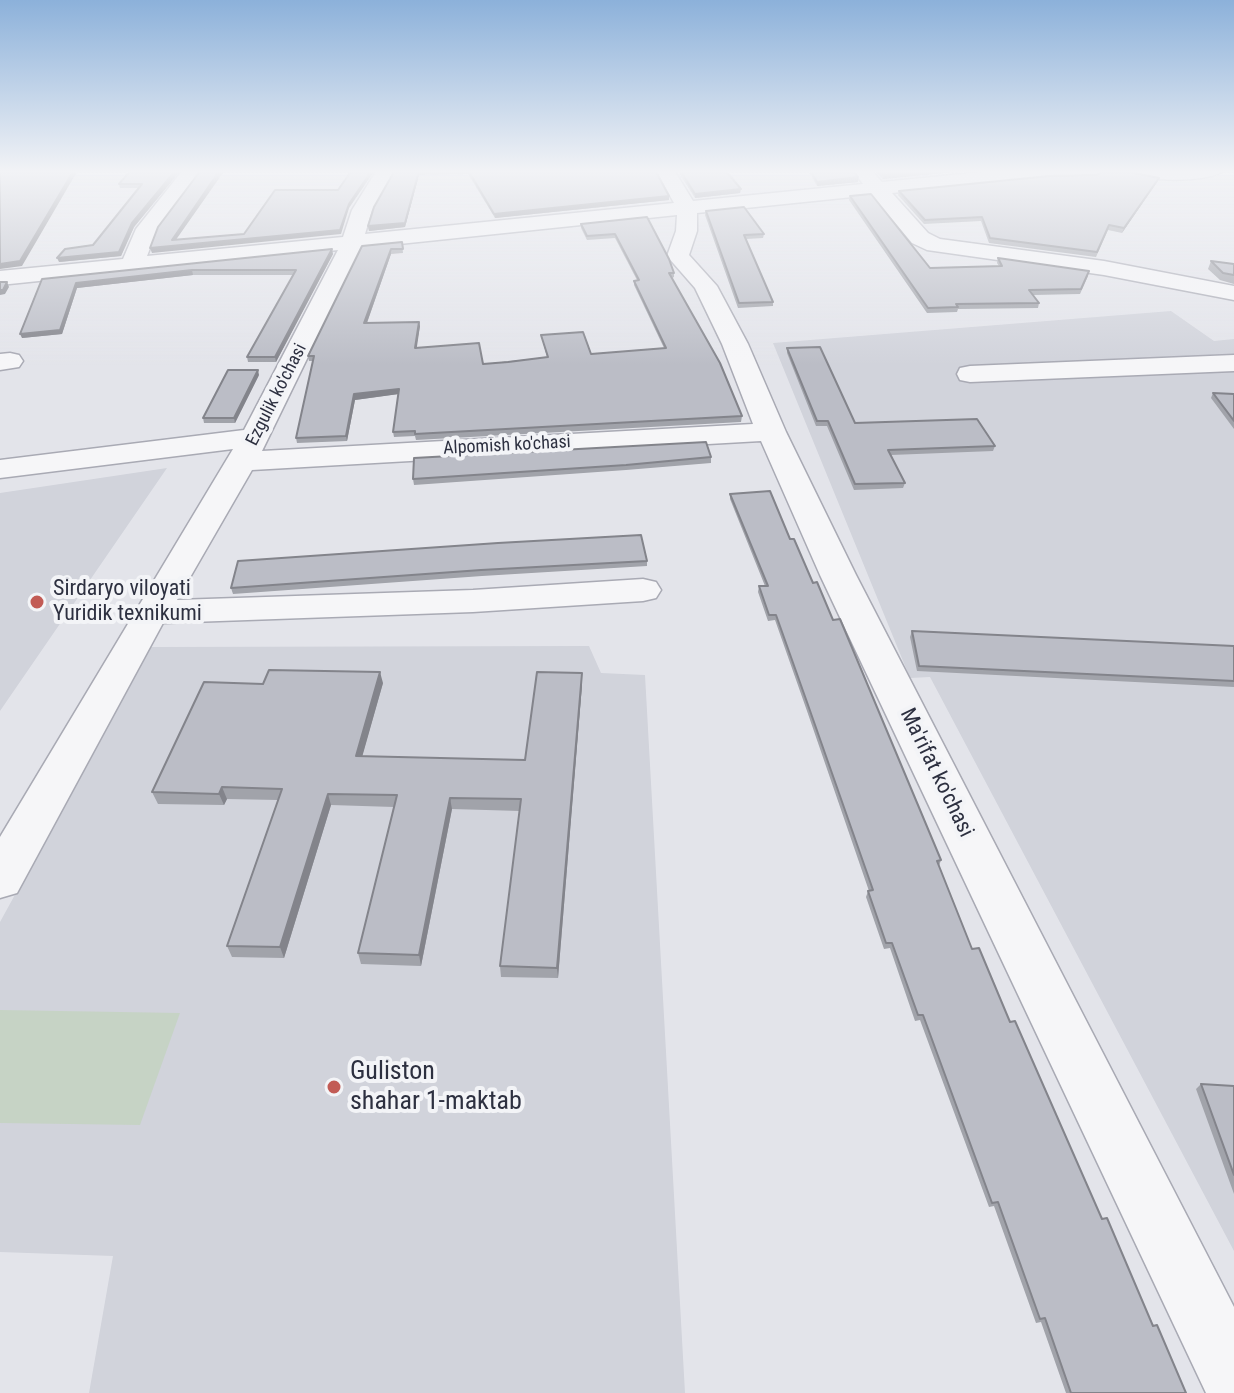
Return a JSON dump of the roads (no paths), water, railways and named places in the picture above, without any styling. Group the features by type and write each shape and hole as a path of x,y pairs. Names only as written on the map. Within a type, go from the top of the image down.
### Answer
{"street":[{"path":"131,267 144,235"},
{"name":"Ezgulik ko'chasi","path":"0,879 151,612 249,449 346,260 352,235"},
{"path":"0,278 443,235"},
{"name":"Ma'rifat ko'chasi","path":"687,235 678,256 705,286 735,344 771,432 838,575 1234,1377"},
{"path":"917,235 935,245 1104,268 1234,293"},
{"path":"970,374 1234,363"},
{"name":"Alpomish ko'chasi","path":"0,469 249,449 771,432"},
{"path":"151,612 473,601 643,590"}],"place":[{"name":"Sirdaryo viloyati Yuridik texnikumi","path":"37,602"},
{"name":"Guliston shahar 1-maktab","path":"334,1087"}]}
